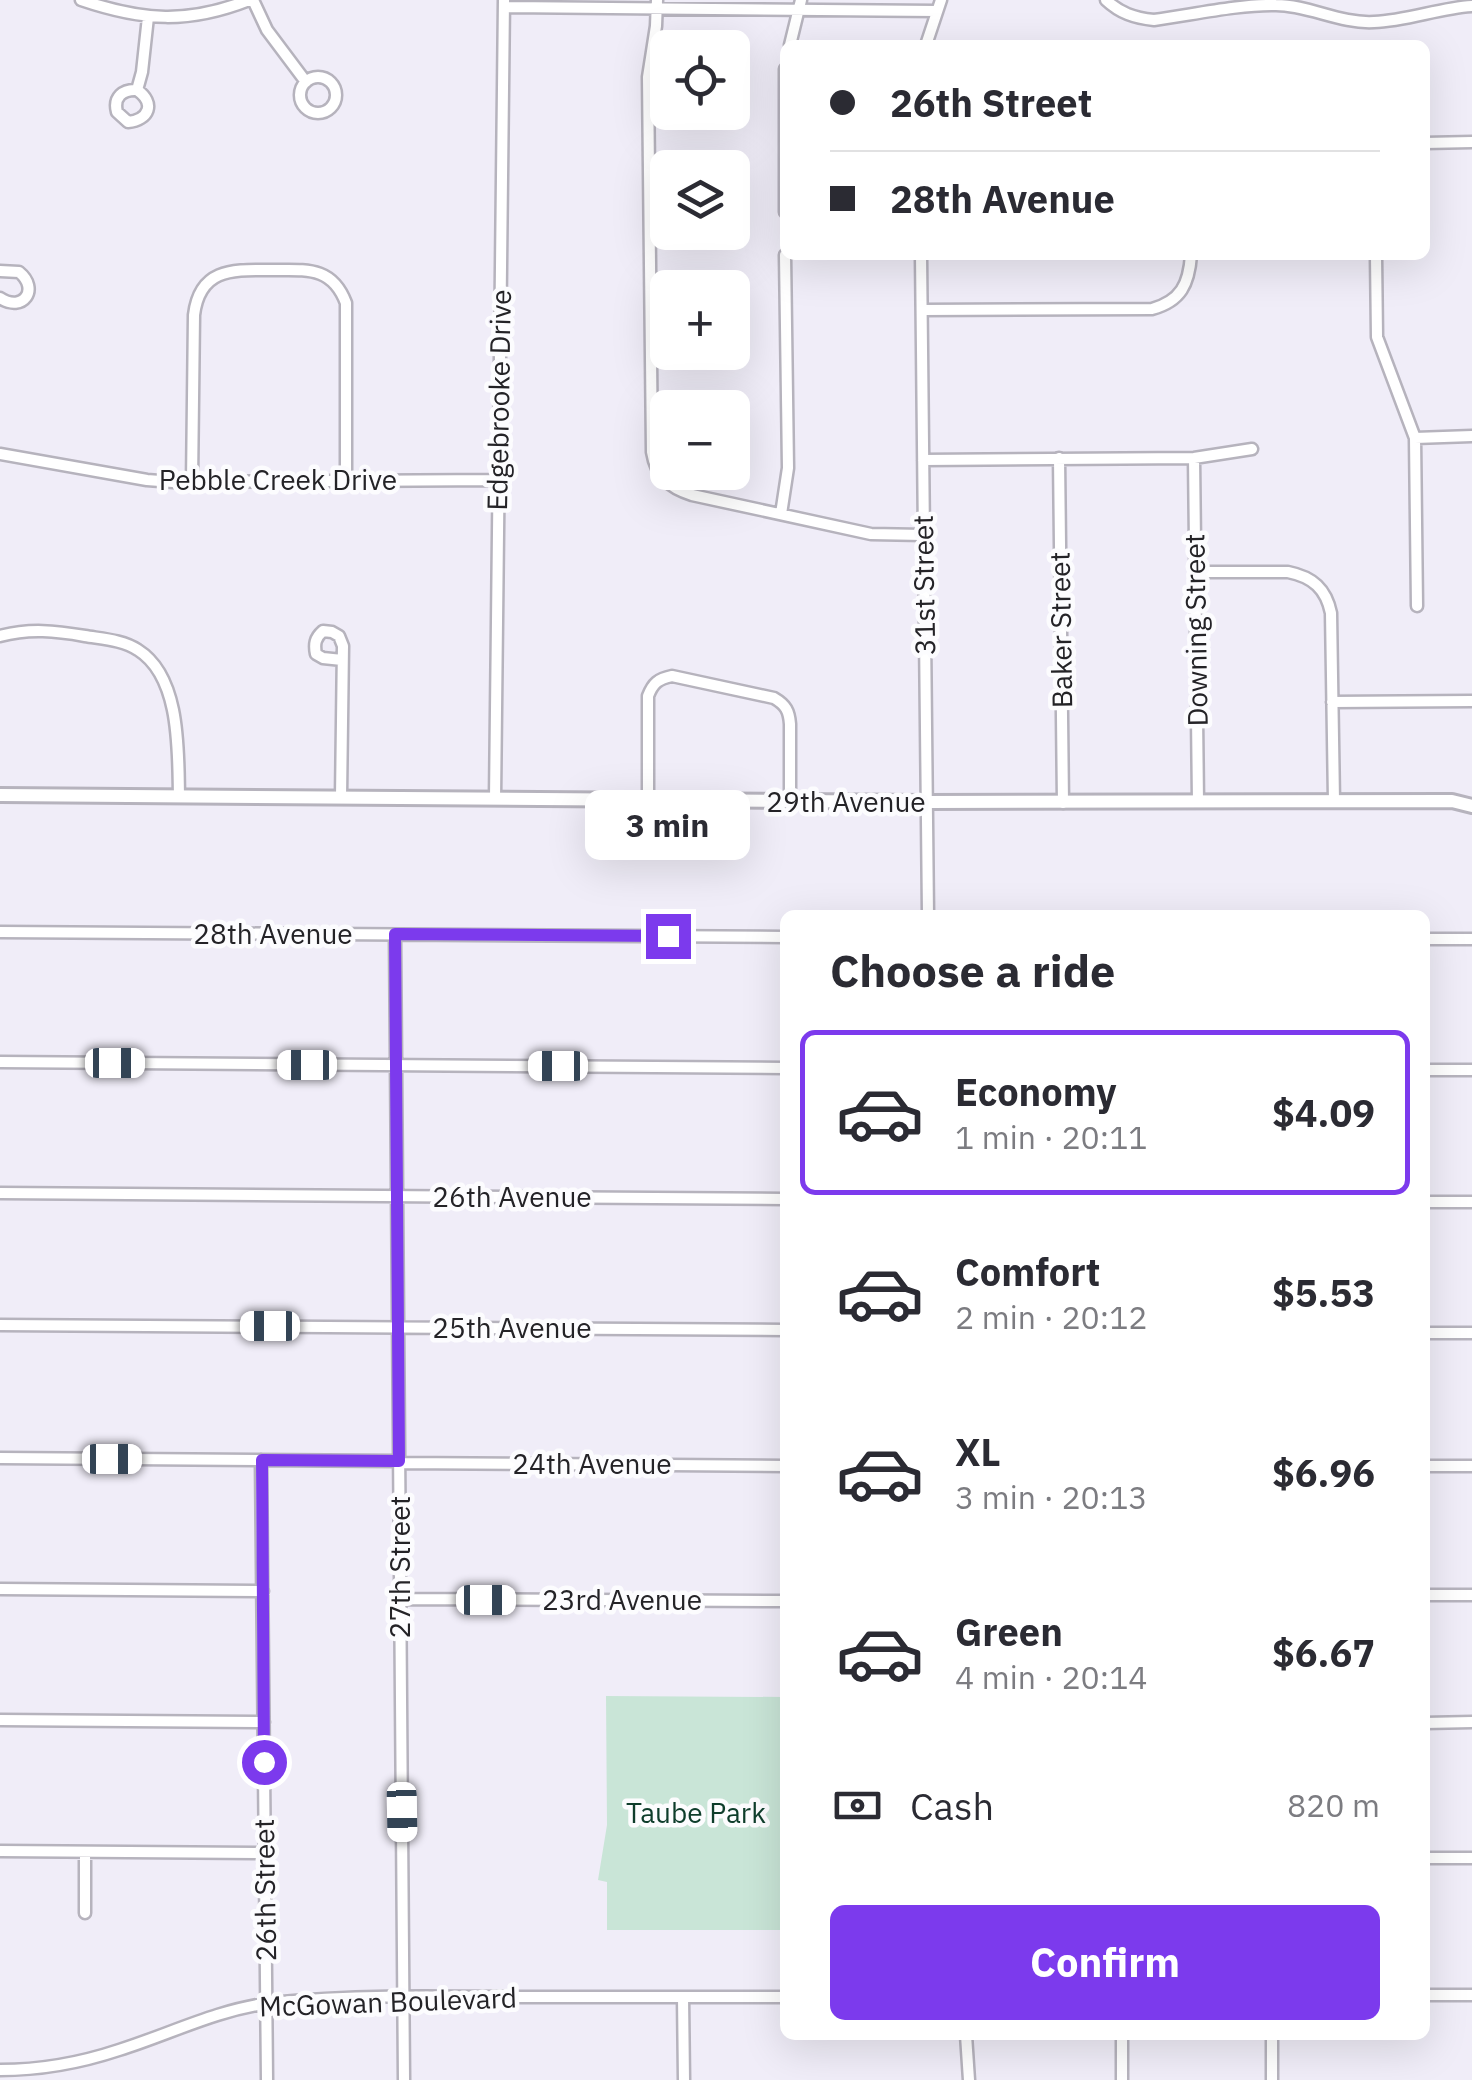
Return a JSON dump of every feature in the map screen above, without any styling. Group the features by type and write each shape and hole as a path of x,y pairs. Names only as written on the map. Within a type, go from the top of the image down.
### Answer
{"street":[{"path":"81,0 148,17 196,16 251,0 267,30 306,82"},
{"path":"1106,0 1118,10 1154,20 1274,4 1371,22 1472,6"},
{"path":"504,4 939,6 928,40"},
{"name":"Edgebrooke Drive","path":"495,799 504,4"},
{"path":"657,4 648,77 652,458 656,468 676,490 870,534 924,535"},
{"path":"791,40 800,5"},
{"path":"138,90 148,17"},
{"path":"1430,143 1472,142"},
{"path":"781,514 788,468 786,260"},
{"name":"31st Street","path":"921,260 928,910"},
{"path":"922,310 1152,309 1167,305 1180,294 1190,260"},
{"path":"1376,260 1377,337 1414,438 1417,606"},
{"path":"192,482 194,315 199,294 211,280 230,270 310,270 331,279 343,294 346,481"},
{"path":"0,271 20,272 28,280 29,289 16,304 0,298"},
{"path":"1414,438 1472,436"},
{"path":"923,460 1194,458 1252,449"},
{"name":"Pebble Creek Drive","path":"0,454 147,480 498,480"},
{"name":"Baker Street","path":"1059,458 1063,802"},
{"name":"Downing Street","path":"1194,458 1198,802"},
{"path":"1196,572 1302,574 1324,592 1331,614 1334,802"},
{"path":"0,636 51,630 121,642 149,658 166,686 172,706 179,796"},
{"path":"341,796 342,660"},
{"path":"648,800 648,696 660,678 672,676 774,698 784,704 790,713 790,802"},
{"path":"1332,702 1472,702"},
{"name":"29th Avenue","path":"0,794 790,802 1334,802 1452,801 1472,797"},
{"name":"29th Avenue","path":"1452,801 1472,806"},
{"name":"28th Avenue","path":"0,932 780,937"},
{"name":"27th Street","path":"395,934 404,2080"},
{"path":"1430,939 1472,939"},
{"path":"0,1062 780,1068"},
{"path":"1430,1070 1472,1070"},
{"name":"26th Avenue","path":"0,1193 780,1199"},
{"path":"1430,1202 1472,1202"},
{"name":"25th Avenue","path":"0,1325 780,1330"},
{"path":"1430,1333 1472,1333"},
{"name":"24th Avenue","path":"0,1458 780,1466"},
{"name":"26th Street","path":"262,1460 267,2080"},
{"path":"1430,1466 1472,1466"},
{"path":"0,1589 263,1591"},
{"path":"1430,1594 1472,1594"},
{"name":"23rd Avenue","path":"400,1599 780,1601"},
{"path":"0,1720 264,1722"},
{"path":"1430,1722 1472,1722"},
{"path":"0,1852 265,1853"},
{"path":"85,1852 85,1912"},
{"path":"1430,1858 1472,1858"},
{"name":"McGowan Boulevard","path":"0,2070 76,2063 188,2024 266,2004 404,1996 780,1997"},
{"path":"1430,1996 1472,1996"},
{"path":"684,1997 684,2080"},
{"path":"966,2040 969,2080"},
{"path":"1122,2040 1122,2080"},
{"path":"1272,2040 1272,2080"}],"green space":[{"name":"Taube Park","path":"606,1696 780,1697 780,1930 607,1930 607,1882 598,1880 607,1825"}],"route":[{"path":"264,1762 262,1460 399,1461 395,934 668,936"}]}
